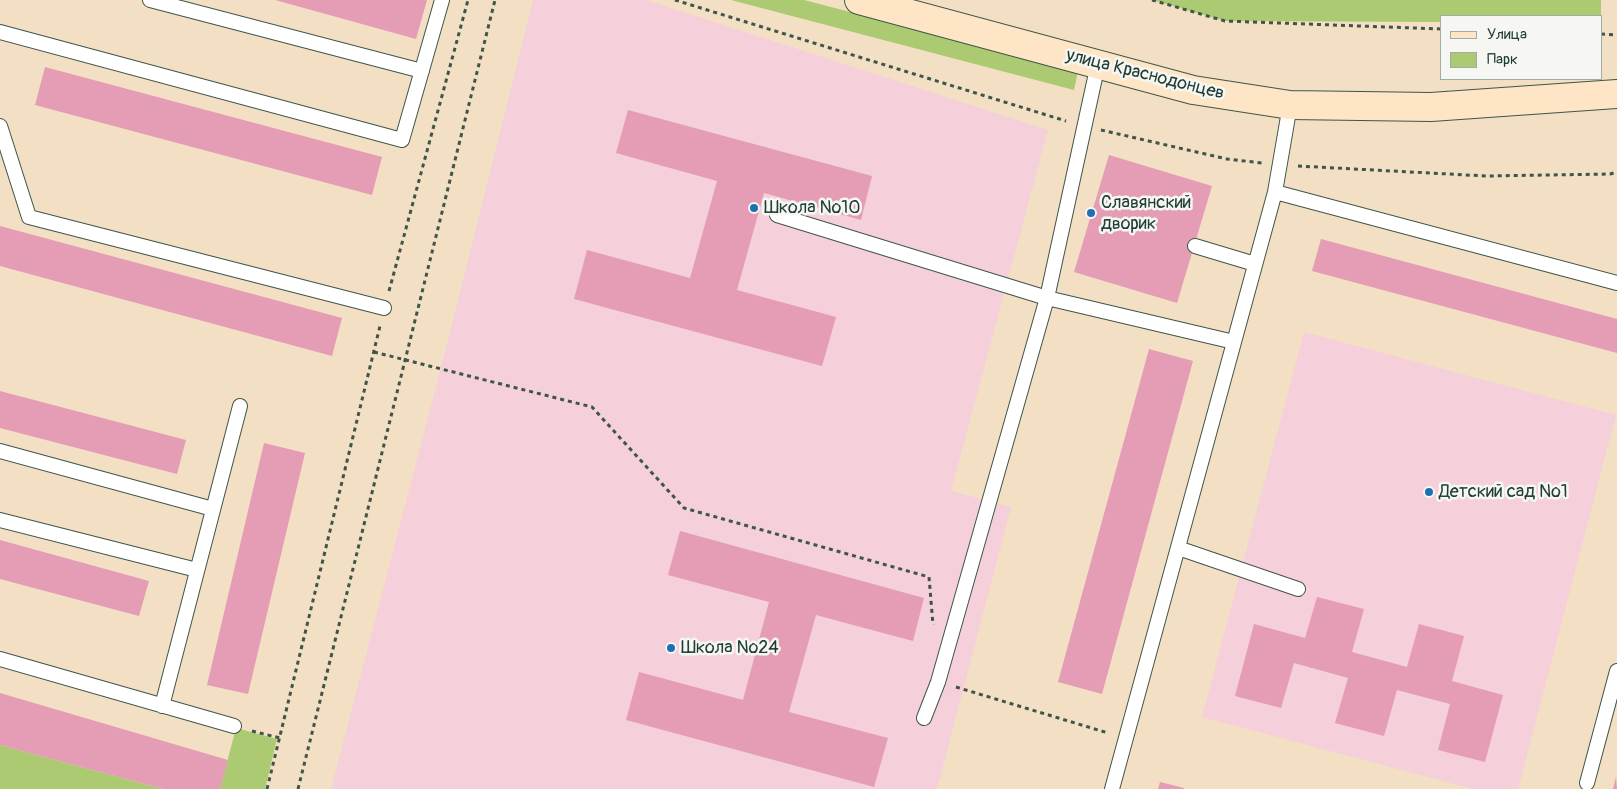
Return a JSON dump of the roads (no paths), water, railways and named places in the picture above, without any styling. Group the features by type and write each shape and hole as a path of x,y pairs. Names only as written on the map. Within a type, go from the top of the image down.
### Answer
{"main road":[{"name":"улица Краснодонцев","path":"859,0 1193,90 1290,105 1431,108 1617,94"}],"lane":[{"path":"150,0 422,71"},
{"path":"0,32 402,140 442,0"},
{"path":"924,718 938,682 1047,298 1086,127 1098,64"},
{"path":"1112,789 1275,192 1290,105"},
{"path":"0,126 29,217 384,308"},
{"path":"1275,192 1617,283"},
{"path":"778,215 1047,298 1234,342"},
{"path":"1195,246 1255,264"},
{"path":"162,706 240,406"},
{"path":"0,451 213,509"},
{"path":"0,520 197,570"},
{"path":"1178,548 1298,588"},
{"path":"0,660 234,726"},
{"path":"1587,783 1617,671"}],"place":[{"name":"Школа №10","path":"754,208"},
{"name":"Славянский дворик","path":"1091,213"},
{"name":"Детский сад №1","path":"1429,492"},
{"name":"Школа №24","path":"671,648"}]}
